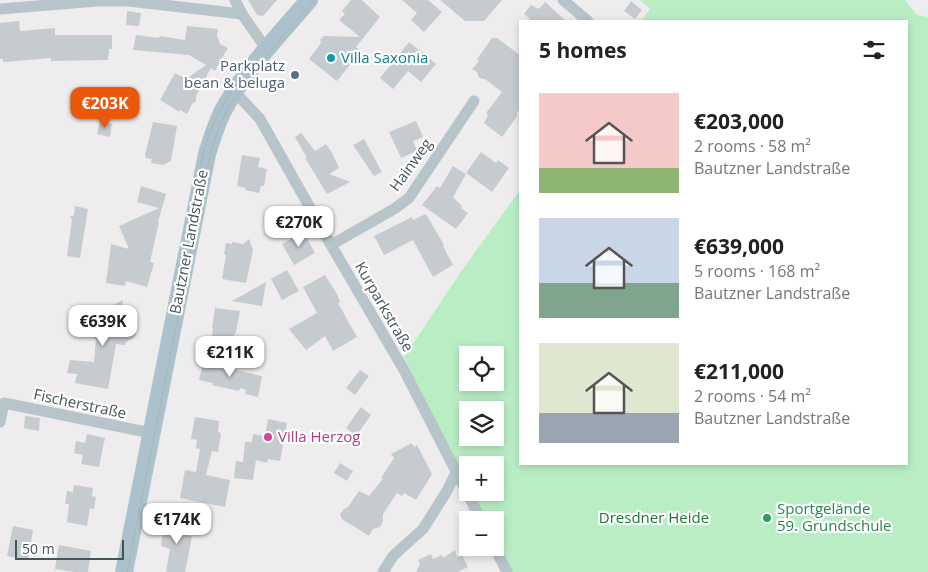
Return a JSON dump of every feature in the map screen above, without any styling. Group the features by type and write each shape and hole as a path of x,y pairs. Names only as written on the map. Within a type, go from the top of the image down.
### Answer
{"main road":[{"name":"Bautzner Landstraße","path":"124,572 206,154 215,128 235,92 309,0"}],"street":[{"path":"236,0 242,14 267,50"},
{"path":"563,0 587,20"},
{"path":"0,9 97,1 128,1 242,14"},
{"name":"Kurparkstraße","path":"235,92 260,119 400,364 476,511"},
{"name":"Hainweg","path":"331,245 394,209 409,198 474,101"},
{"name":"Fischerstraße","path":"0,422 4,403 151,433"},
{"path":"383,572 393,556 424,529 456,472"},
{"path":"499,556 507,572"}],"green space":[{"name":"Dresdner Heide","path":"640,0 905,0 917,15 928,17 928,572 512,572 504,556 504,511 481,511 476,501 504,501 504,456 459,456 459,467 404,357 460,273 519,191 519,465 908,465 908,20 642,20 650,9"}],"building":[{"path":"248,0 277,0 263,16 257,15"},
{"path":"351,0 362,0 380,17 356,47 361,51 337,81 309,59 324,36 360,37 339,20 345,14 342,11"},
{"path":"402,0 428,0 442,12 424,32 411,20 417,13"},
{"path":"440,0 502,0 484,21 465,21"},
{"path":"631,1 642,10 635,19 624,11"},
{"path":"545,2 565,20 529,20 524,14 531,5 539,9"},
{"path":"127,11 141,13 139,26 126,25"},
{"path":"19,21 20,31 55,28 55,35 112,35 112,49 109,49 108,60 51,61 51,58 3,62 3,59 0,59 0,23"},
{"path":"187,26 218,29 217,35 220,44 228,48 215,71 211,68 196,96 196,101 192,104 187,114 180,110 179,112 160,100 175,73 186,79 206,65 189,55 133,50 136,35 185,40"},
{"path":"492,38 497,38 519,54 519,110 516,114 518,115 502,137 484,123 488,115 486,113 502,92 478,76 477,72 472,69 479,61 477,59"},
{"path":"409,42 436,64 421,82 408,71 393,89 380,78"},
{"path":"100,121 112,124 110,137 97,134"},
{"path":"416,121 423,137 413,141 417,151 401,158 389,132"},
{"path":"153,122 177,126 171,161 163,165 151,163 152,159 146,158 145,155"},
{"path":"301,133 315,151 326,144 339,168 329,174 350,182 327,194 305,158 307,158 295,137"},
{"path":"364,139 382,172 374,176 353,145"},
{"path":"481,152 496,163 498,160 509,168 492,192 466,173"},
{"path":"242,155 260,158 258,167 267,169 264,186 261,186 259,193 237,186"},
{"path":"453,166 466,174 453,197 462,206 461,208 468,213 456,229 422,205 437,186 440,188"},
{"path":"141,186 166,194 158,222 150,262 154,263 147,287 126,281 125,286 106,283 111,244 129,249 119,226 159,208 137,202"},
{"path":"75,206 88,209 80,258 67,256 72,220 70,217 74,215"},
{"path":"426,214 453,265 433,277 413,240 384,255 374,236 412,217 413,220"},
{"path":"304,233 315,253 294,265 282,244"},
{"path":"249,239 253,250 246,283 222,279 226,243 243,244"},
{"path":"287,270 299,291 282,300 271,279"},
{"path":"325,275 337,294 340,302 338,303 357,337 333,351 325,336 306,350 289,329 317,313 303,287"},
{"path":"266,282 262,306 232,301"},
{"path":"123,300 120,317 134,319 133,326 136,335 126,342 125,345 116,344 108,389 75,383 77,374 67,373 70,360 94,362 96,339 85,331 86,322 98,318 103,310"},
{"path":"215,308 240,311 236,332 230,339 212,336"},
{"path":"204,359 237,367 236,370 262,376 258,397 245,394 246,390 240,388 239,391 199,380"},
{"path":"360,370 369,376 355,395 346,388"},
{"path":"361,407 371,415 356,436 346,428"},
{"path":"25,416 40,418 39,431 24,428"},
{"path":"195,417 219,421 218,432 221,433 218,452 212,451 206,475 230,480 225,507 180,498 185,470 196,472 200,449 196,448 197,440 191,439"},
{"path":"268,419 287,423 280,461 268,459 267,463 256,460 253,480 234,478 236,461 243,462 245,442 252,442 253,434 265,436"},
{"path":"87,434 105,438 99,467 81,464 83,455 74,453 76,441 85,443"},
{"path":"412,443 414,447 417,445 432,474 416,500 404,493 402,496 397,493 383,514 383,521 380,527 373,529 369,536 342,519 340,514 348,507 359,491 369,496 383,479 381,478 394,458 391,454"},
{"path":"340,463 353,471 347,481 334,473"},
{"path":"74,485 93,488 92,496 96,497 94,509 90,508 87,526 67,522 69,504 65,504 67,491 73,492"},
{"path":"171,519 183,521 182,524 189,525 188,535 192,536 185,572 166,572 170,549 161,546 164,525 167,526 168,521 170,522"},
{"path":"13,526 33,530 28,560 7,556"},
{"path":"59,545 91,551 88,572 55,569"},
{"path":"455,550 457,557 462,556 468,567 458,572 416,572 420,564 418,560 431,554 433,559 442,555 443,558"}],"tram line":[{"path":"127,572 210,155 220,125 237,94 314,0"},
{"path":"200,167 216,118 244,73"}],"place":[{"name":"Villa Saxonia","path":"331,58"},
{"name":"Parkplatz bean & beluga","path":"295,75"},
{"name":"Villa Herzog","path":"268,437"},
{"name":"Sportgelände 59. Grundschule","path":"767,518"}]}
